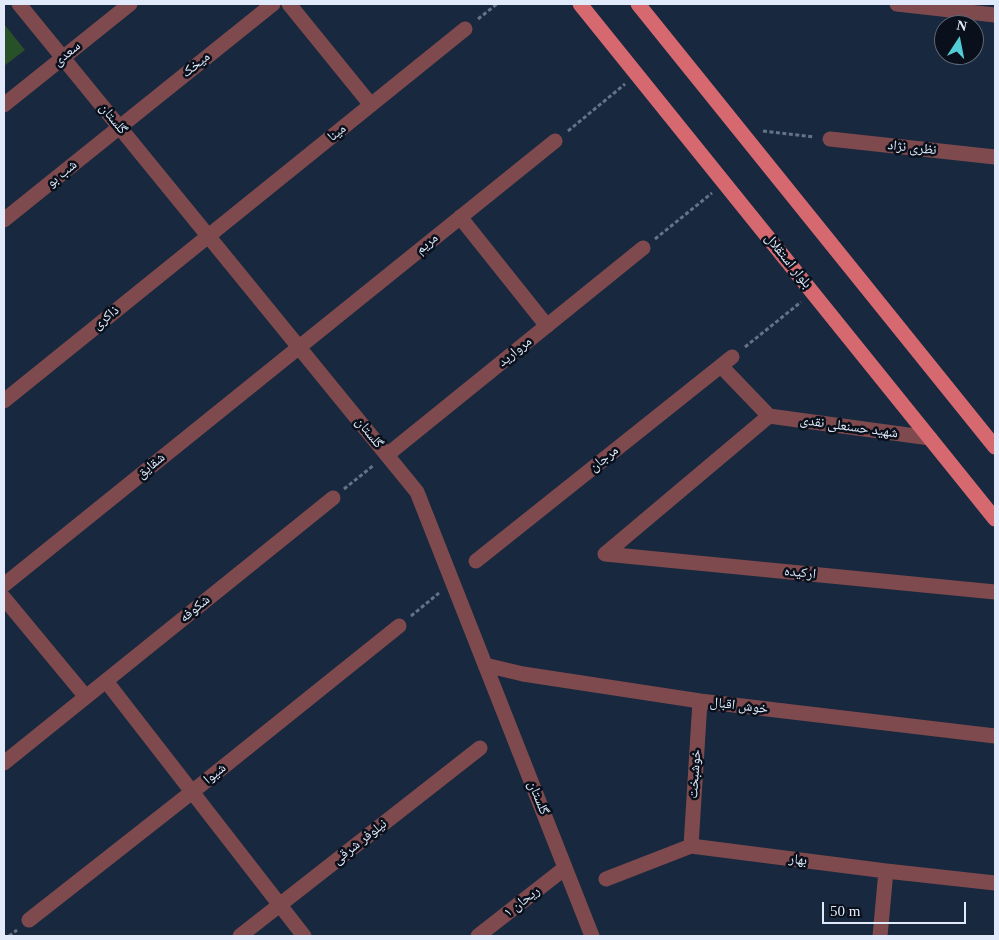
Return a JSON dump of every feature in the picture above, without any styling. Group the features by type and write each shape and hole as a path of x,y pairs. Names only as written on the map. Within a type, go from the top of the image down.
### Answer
{"main road":[{"name":"بلوار استقلال","path":"580,4 995,519"},
{"path":"638,4 995,447"}],"street":[{"name":"گلستان","path":"19,4 417,492 592,936"},
{"name":"سعدی","path":"4,105 130,4"},
{"name":"میخک","path":"120,127 273,4"},
{"path":"289,4 371,105"},
{"path":"897,4 995,15"},
{"name":"مینا","path":"208,236 465,29"},
{"name":"شب بو","path":"4,220 120,127"},
{"name":"نظری نژاد","path":"830,139 995,157"},
{"name":"مریم","path":"299,347 555,141"},
{"path":"460,217 547,326"},
{"name":"ذاکری","path":"4,401 208,236"},
{"name":"مروارید","path":"386,455 643,248"},
{"name":"شقایق","path":"4,585 299,347"},
{"path":"726,362 769,416"},
{"name":"مرجان","path":"476,560 726,362"},
{"name":"شهید حسنعلی نقدی","path":"769,416 930,438"},
{"name":"ارکیده","path":"769,416 605,554 995,592"},
{"name":"شکوفه","path":"4,763 333,498"},
{"path":"4,598 86,697"},
{"name":"شیوا","path":"29,920 399,626"},
{"name":"خوش اقبال","path":"485,665 523,674 700,701 995,736"},
{"path":"106,681 304,936"},
{"name":"خوشبخت","path":"691,846 700,701"},
{"name":"نیلوفر شرقی","path":"240,936 480,748"},
{"name":"بهار","path":"606,879 691,846 995,883"},
{"name":"ریحان ۱","path":"478,936 566,868"},
{"path":"880,936 886,871"}],"path":[{"path":"465,29 497,4"},
{"path":"555,141 637,74"},
{"path":"739,129 830,139"},
{"path":"643,248 724,183"},
{"path":"726,362 813,292"},
{"path":"333,498 386,455"},
{"path":"399,626 453,582"}],"green space":[{"path":"4,24 25,50 4,66"}]}
